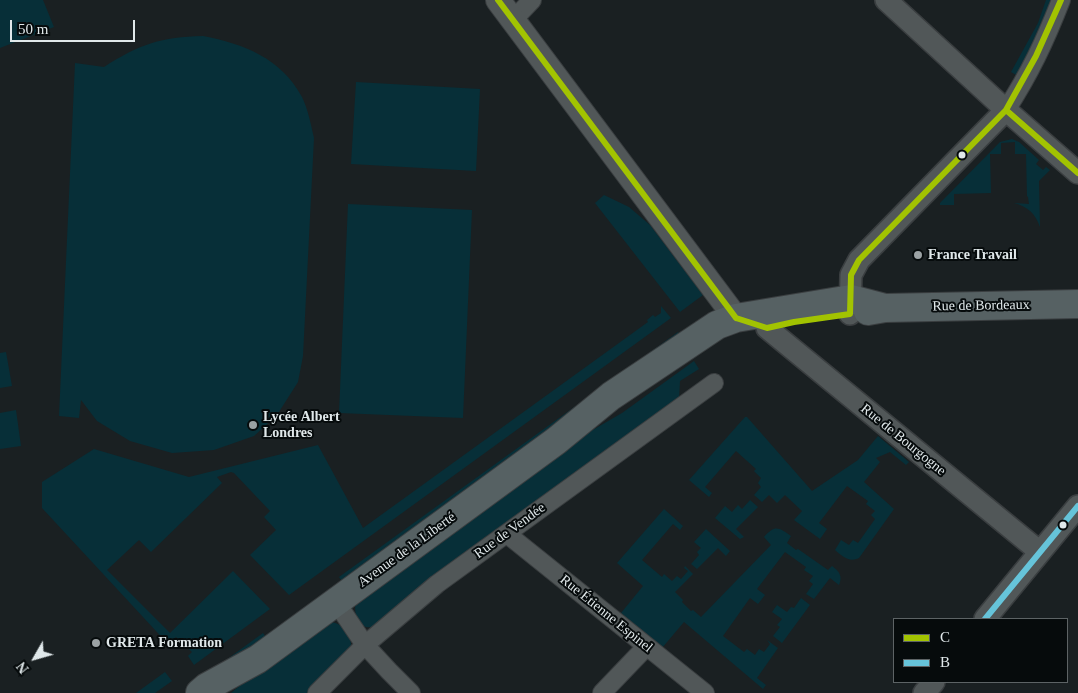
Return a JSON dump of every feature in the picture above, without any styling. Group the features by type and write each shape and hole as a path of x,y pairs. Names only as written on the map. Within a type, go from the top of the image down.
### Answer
{"main road":[{"path":"498,0 672,231 715,292 733,327"},
{"name":"Rue de Bordeaux","path":"851,306 885,308 1078,304"},
{"name":"Avenue de la Liberté","path":"733,327 851,306"},
{"name":"Avenue de la Liberté","path":"222,693 258,659 556,441 611,396 717,325 767,328 851,306"},
{"name":"Avenue de la Liberté","path":"200,693 207,687 258,659"}],"street":[{"path":"513,20 532,0"},
{"path":"886,0 1078,173"},
{"path":"851,306 852,276 859,260 1006,110 1041,50 1061,0"},
{"name":"Rue de Bourgogne","path":"767,328 1040,552"},
{"name":"Rue de Vendée","path":"317,693 365,645 437,584 714,383"},
{"path":"986,618 1078,506"},
{"name":"Rue Étienne Espinel","path":"507,534 705,693"},
{"path":"336,602 365,645 411,693"},
{"path":"602,693 646,647"},
{"path":"924,693 933,683"}],"shaded area":[{"path":"0,0 43,0 54,27 0,48"},
{"path":"1046,0 1053,0 1044,25 1018,76 1011,72 1038,23"},
{"path":"203,36 233,43 260,55 272,63 293,84 302,97 308,112 314,138 303,356 298,382 277,415 254,436 214,450 172,453 130,441 97,421 81,400 79,418 59,416 75,63 104,67 151,43 175,38"},
{"path":"356,82 480,89 476,171 351,164"},
{"path":"1012,139 1019,142 1039,160 1036,164 1043,170 1046,167 1050,170 1039,181 1040,227 1030,211 1014,203 1029,204 1027,196 1026,154 1015,154 1015,142 1001,143 1001,154 990,154 991,193 954,194 954,205 940,205 1000,142"},
{"path":"604,195 629,207 650,225 703,295 680,312 595,203"},
{"path":"348,204 472,210 463,418 339,413"},
{"path":"661,306 671,318 289,595 250,555 276,530 264,517 270,511 234,473 231,472 217,477 222,483 151,552 139,540 107,570 170,633 233,571 270,609 194,665 188,656 192,652 176,637 168,644 42,508 42,482 94,449 189,477 318,445 363,528 648,322 647,320 653,315 655,317 661,313"},
{"path":"678,332 683,341 345,586 339,577"},
{"path":"6,352 12,386 0,388 0,353"},
{"path":"694,361 699,369 680,381 679,399 373,627 364,626 360,623 355,610 356,600 565,446 622,413"},
{"path":"16,410 21,446 0,449 0,413"},
{"path":"745,417 812,491 858,460 878,436 909,462 906,465 890,452 876,458 880,462 864,482 894,509 859,558 849,559 835,550 841,540 849,545 853,540 858,543 875,519 871,515 875,511 866,504 868,501 847,486 819,523 827,529 820,539 794,520 802,511 785,495 777,503 769,495 762,502 754,495 761,487 758,483 761,478 754,471 756,469 736,451 705,487 712,493 709,497 689,480"},
{"path":"750,500 758,507 736,529 744,537 740,539 715,518 725,506 732,512 738,505 742,509"},
{"path":"664,509 683,526 680,530 673,524 642,560 662,577 664,574 672,581 677,576 681,579 688,571 684,568 685,566 693,574 675,592 691,611 693,610 701,617 771,545 764,537 774,529 780,529 791,536 787,543 796,550 798,549 828,570 832,566 840,574 839,585 830,578 814,599 806,594 813,584 809,581 813,576 804,570 806,567 785,552 757,589 765,595 758,604 750,598 723,636 744,652 747,649 755,655 759,649 764,652 770,644 767,640 778,648 757,678 766,685 763,689 684,622 662,648 621,613 643,586 617,563"},
{"path":"706,529 730,551 726,556 718,548 697,569 691,564 699,555 697,552 701,548 694,542"},
{"path":"801,598 810,605 782,643 773,636 780,627 777,625 782,619 772,612 777,605 787,612 791,607 794,608"},
{"path":"327,622 342,626 350,639 351,650 307,693 231,693 261,668"},
{"path":"263,633 268,640 204,676"},
{"path":"165,672 172,681 155,693 136,693"}],"transit line":[{"name":"C","path":"498,0 736,318"},
{"name":"C","path":"736,318 767,328 850,314 851,275 859,260 1006,110 1036,56 1061,0"},
{"name":"C","path":"1006,110 1078,173"},
{"name":"B","path":"986,618 1078,506"}],"place":[{"name":"France Travail","path":"918,255"},
{"name":"Lycée Albert Londres","path":"253,425"},
{"name":"GRETA Formation","path":"96,643"}]}
